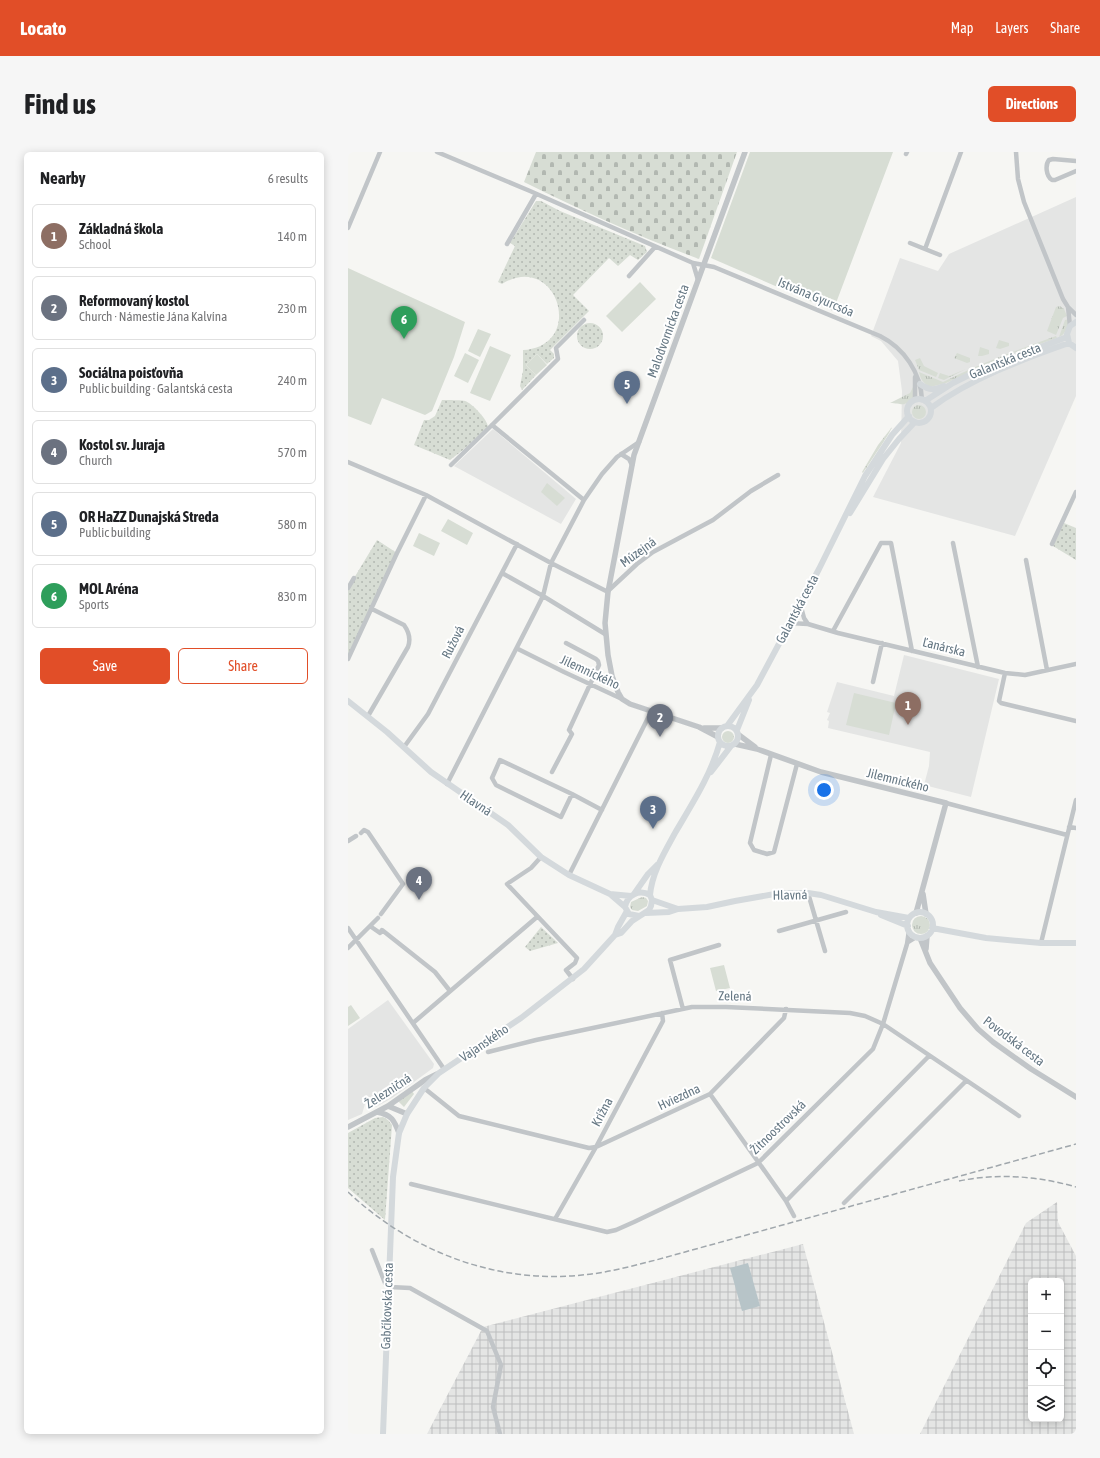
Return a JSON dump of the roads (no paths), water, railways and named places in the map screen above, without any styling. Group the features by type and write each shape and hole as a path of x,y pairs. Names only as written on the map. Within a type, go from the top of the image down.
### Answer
{"main road":[{"path":"1073,324 1067,331 1068,340 1076,348"},
{"name":"Galantská cesta","path":"738,732 752,692 841,526 853,499 878,455 909,416 908,406 995,364 1068,340"},
{"name":"Galantská cesta","path":"841,526 898,438 915,422 927,420 931,414 930,408 982,378 1045,352 1068,340"},
{"path":"920,384 925,388 934,390 953,383"},
{"path":"921,400 930,408"},
{"path":"909,416 915,422"},
{"name":"Galantská cesta","path":"724,727 752,692"},
{"name":"Hlavná","path":"348,701 368,716 447,784 508,825 541,857 569,874 610,894"},
{"path":"615,935 621,933 639,916 646,913 652,906 651,886 658,864 705,779 719,740 719,733 724,727 732,727 738,732 738,739 705,779"},
{"path":"719,740 725,746 733,745"},
{"path":"615,935 626,909 628,899 658,864"},
{"path":"610,894 633,895 642,892 678,909"},
{"name":"Hlavná","path":"646,913 707,907 734,900 780,893 808,893 821,895 876,912 909,918"},
{"path":"610,894 632,915 639,916"},
{"name":"Hlavná","path":"876,912 908,928"},
{"path":"921,912 926,914 932,920 932,928 930,933 921,937 912,934 908,928 909,918 916,913 921,912"},
{"path":"932,928 986,938 1041,943 1076,943"},
{"name":"Vajanského","path":"393,1177 400,1133 407,1114 424,1088 441,1071 521,1018 573,979 615,935"},
{"name":"Gabčíkovská cesta","path":"383,1434 393,1177"}],"street":[{"path":"348,228 380,152"},
{"name":"Istvána Gyurcsóa","path":"437,152 693,263 714,267 888,340 902,352 910,363 920,384 921,400"},
{"name":"Malodvornícka cesta","path":"608,591 632,465 638,442 745,152"},
{"path":"925,249 961,152"},
{"path":"1016,152 1019,188 1063,299 1076,315"},
{"path":"1076,161 1051,159 1047,164 1048,175 1052,180 1076,171"},
{"path":"507,244 536,194"},
{"path":"910,243 940,255"},
{"path":"629,276 655,247"},
{"path":"693,263 698,280"},
{"path":"1068,307 1073,324"},
{"path":"451,465 558,359 556,348 584,320"},
{"name":"Istvána Gyurcsóa","path":"915,374 921,400"},
{"path":"492,425 584,500"},
{"path":"447,784 518,648 543,596 551,563 584,500 602,474 617,457 638,442"},
{"path":"622,454 632,465"},
{"path":"348,462 426,495 551,563 608,591 605,634 610,669 622,699"},
{"name":"Múzejná","path":"608,591 636,564 653,552 713,520 751,491 778,475"},
{"path":"1052,544 1076,492"},
{"path":"348,659 397,552 426,495"},
{"path":"953,542 978,667"},
{"path":"833,631 881,544 891,543 912,651"},
{"name":"Ružová","path":"404,748 428,714 517,544"},
{"path":"1026,560 1048,670"},
{"path":"502,573 605,634"},
{"path":"348,588 354,578"},
{"path":"800,603 803,615 808,624"},
{"path":"368,716 408,647 410,638 404,625 372,609"},
{"name":"Ľanárska","path":"789,624 808,624 978,667 1025,676 1076,664"},
{"path":"552,772 572,734 568,730 598,667 598,661 566,643"},
{"path":"873,682 882,643"},
{"name":"Jilemnického","path":"518,648 630,704 700,727 724,727"},
{"path":"1004,673 999,701 1001,703 1076,721"},
{"path":"569,874 602,810 627,756 651,712"},
{"name":"Jilemnického","path":"700,727 719,740"},
{"name":"Jilemnického","path":"738,732 756,749"},
{"name":"Jilemnického","path":"733,745 756,749 797,764 855,781 946,804"},
{"path":"771,755 750,843 754,850 767,854 774,852 797,764"},
{"path":"572,794 561,817 496,785 492,778 500,760 572,794 602,810"},
{"path":"1041,943 1076,800"},
{"path":"916,913 946,804 1067,835"},
{"path":"1069,827 1076,828"},
{"path":"348,948 380,916 403,884 368,832 364,830 361,833"},
{"path":"348,841 356,836"},
{"path":"541,857 531,868 507,884 577,958 575,963 566,970 573,979"},
{"path":"808,893 825,951"},
{"path":"922,893 926,914"},
{"path":"779,931 846,912"},
{"path":"413,1023 538,916"},
{"path":"370,926 380,933 382,930 435,972 450,991"},
{"path":"348,928 413,1023 441,1071"},
{"name":"Žitnoostrovská","path":"411,1184 607,1232 616,1230 758,1163 873,1049 883,1024 908,942 908,928"},
{"path":"908,942 921,937"},
{"name":"Povodská cesta","path":"921,937 930,962 960,1008 978,1029 993,1042 1031,1069 1076,1097"},
{"path":"683,1009 670,960 719,945"},
{"name":"Zelená","path":"488,1052 536,1040 683,1009 726,1007 786,1009 857,1014 874,1019 883,1024 1019,1116"},
{"name":"Hviezdna","path":"596,1148 710,1094 784,1018 786,1009"},
{"name":"Krížna","path":"555,1219 596,1148 663,1021 662,1013"},
{"path":"786,1201 929,1056"},
{"name":"Železničná","path":"348,1127 388,1106 425,1080 441,1071"},
{"path":"844,1203 966,1081"},
{"path":"424,1088 459,1116 590,1148 596,1148"},
{"path":"710,1094 786,1201 794,1216"},
{"path":"388,1106 407,1114"},
{"path":"377,1112 388,1115 400,1133"},
{"path":"372,1250 385,1283 390,1287 410,1288 487,1331 501,1365 493,1407 500,1434"}],"railway":[{"path":"348,1192 373,1213 399,1231 427,1247 456,1259 486,1268 518,1274 550,1276 582,1275 610,1271 656,1260 1076,1144"},
{"path":"959,1181 1003,1176 1047,1180 1076,1187"}],"place":[{"name":"MOL Aréna","path":"404,339"},
{"name":"OR HaZZ Dunajská Streda","path":"627,404"},
{"name":"Základná škola","path":"908,725"},
{"name":"Reformovaný kostol","path":"660,737"},
{"name":"Sociálna poisťovňa","path":"653,829"},
{"name":"Kostol sv. Juraja","path":"419,900"}]}
